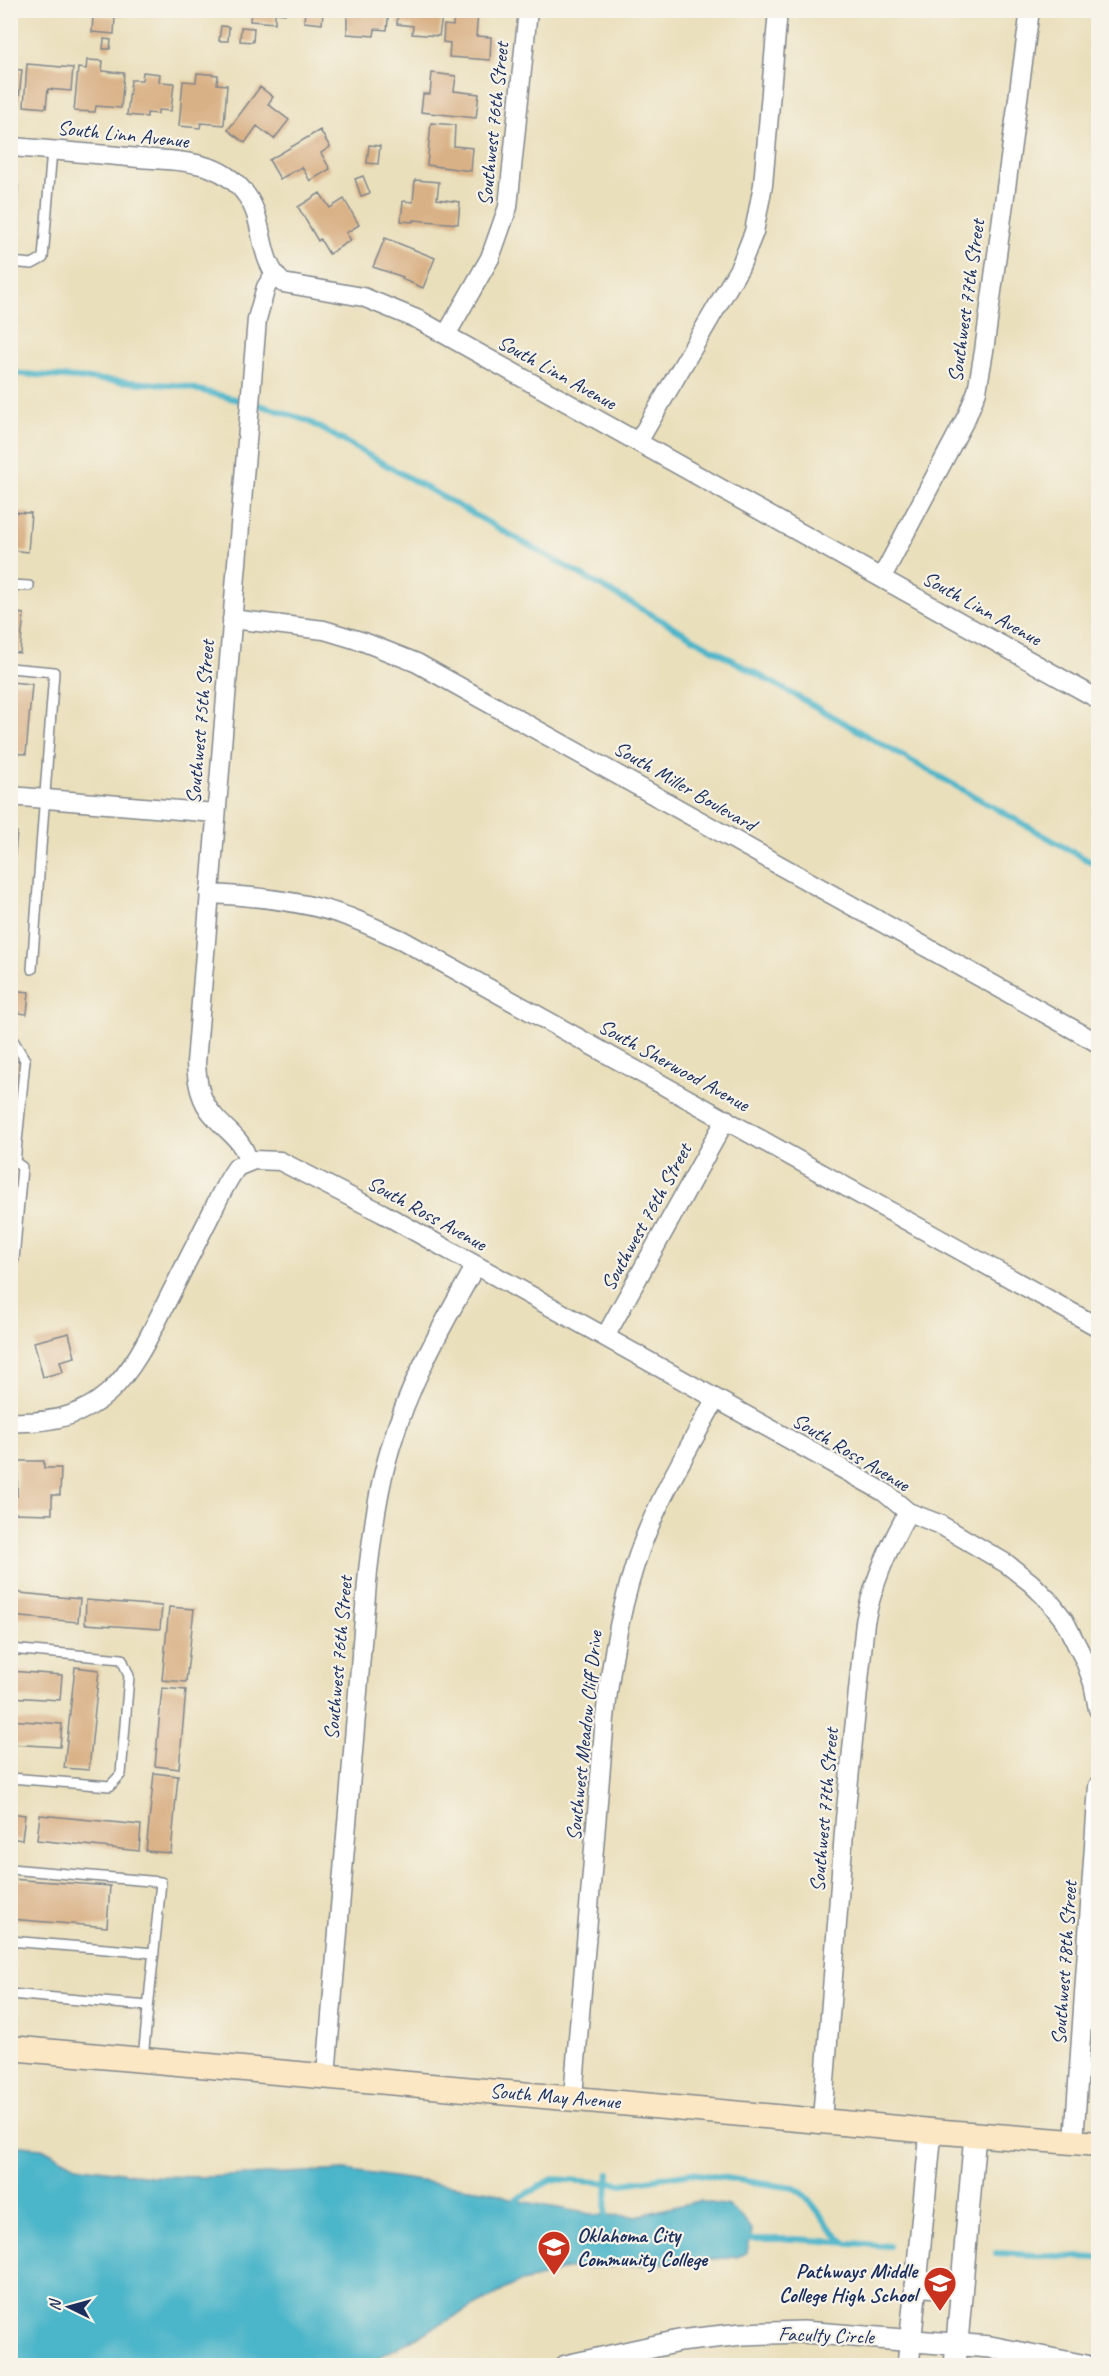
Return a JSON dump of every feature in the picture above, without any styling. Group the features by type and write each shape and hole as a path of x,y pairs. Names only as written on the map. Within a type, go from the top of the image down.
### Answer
{"main road":[{"name":"South May Avenue","path":"10,2048 1098,2144"}],"street":[{"name":"Southwest 76th Street","path":"446,335 490,258 508,207 528,10"},
{"path":"638,442 740,267 754,232 763,185 778,10"},
{"name":"Southwest 77th Street","path":"882,577 956,439 977,391 983,362 1030,10"},
{"name":"South Linn Avenue","path":"10,147 184,162 214,169 238,185 254,208 263,246 274,275 283,284 353,295 381,303 419,320 1098,699"},
{"name":"Southwest 75th Street","path":"248,1161 240,1142 212,1115 205,1103 197,1077 196,1040 259,309 266,287 274,275"},
{"name":"South Miller Boulevard","path":"232,619 324,630 364,642 417,663 1098,1043"},
{"path":"10,796 215,813"},
{"name":"South Sherwood Avenue","path":"209,894 243,896 320,908 393,936 1098,1327"},
{"name":"Southwest 76th Street","path":"605,1337 726,1119"},
{"name":"South Ross Avenue","path":"248,1161 262,1159 280,1161 382,1213 884,1492 908,1512"},
{"path":"10,1422 39,1422 75,1413 100,1400 123,1380 150,1337 229,1180 237,1167 248,1161"},
{"name":"Southwest 76th Street","path":"326,2076 367,1583 375,1514 390,1448 404,1408 424,1361 476,1265"},
{"name":"Southwest Meadow Cliff Drive","path":"573,2097 605,1718 615,1646 629,1588 647,1531 663,1496 715,1400"},
{"path":"908,1512 939,1524 1007,1564 1050,1602 1064,1620 1085,1661 1098,1709"},
{"name":"Southwest 77th Street","path":"822,2120 845,1819 865,1622 883,1561 908,1512"},
{"name":"Southwest 78th Street","path":"1074,2142 1098,1786"},
{"path":"908,2366 931,2131"},
{"path":"954,2366 975,2134"},
{"path":"915,2285 961,2289"},
{"name":"Faculty Circle","path":"566,2366 680,2340 742,2334 803,2332 957,2343 1030,2353 1086,2366"}],"lane":[{"path":"10,262 32,264 43,258 52,150"},
{"path":"10,585 29,586"},
{"path":"10,668 54,672 32,969"},
{"path":"10,1040 13,1040 25,1060 13,1160 22,1167 14,1259 10,1258"},
{"path":"10,1649 122,1659 129,1676 121,1774 110,1786 10,1778"},
{"path":"10,1869 161,1882 143,2060"},
{"path":"10,1941 154,1953"},
{"path":"10,1994 148,2006"}],"water":[{"path":"10,2145 42,2148 76,2166 150,2176 208,2177 345,2170 490,2191 515,2200 596,2215 636,2216 698,2201 729,2206 743,2218 752,2231 747,2252 737,2257 565,2269 517,2283 365,2365 11,2365"}],"building":[{"path":"117,10 125,10 125,16 117,16"},
{"path":"138,10 152,10 151,16 138,15"},
{"path":"251,10 285,10 285,14 275,13 275,23 250,21"},
{"path":"305,10 338,10 337,15 323,13 322,24 304,22"},
{"path":"347,10 389,10 387,30 375,29 374,36 347,34"},
{"path":"398,10 443,10 439,36 412,34 413,26 397,24"},
{"path":"454,12 478,14 476,36 491,37 490,60 449,57 450,43 443,42 444,25 453,26"},
{"path":"93,15 115,17 114,34 92,32"},
{"path":"221,26 229,27 228,41 219,41"},
{"path":"241,27 254,28 253,42 240,41"},
{"path":"104,39 111,40 110,49 103,49"},
{"path":"87,60 103,61 102,71 124,73 121,108 96,106 95,112 74,111 78,68 86,69"},
{"path":"27,64 73,68 71,91 48,89 46,108 24,106"},
{"path":"10,69 22,70 18,108 10,107"},
{"path":"143,72 160,74 159,82 174,83 171,111 158,110 158,114 147,113 147,117 127,115 131,80 142,80"},
{"path":"197,73 218,75 217,84 227,85 224,125 201,123 200,128 179,126 183,81 196,82"},
{"path":"432,73 456,76 454,91 479,94 476,118 421,112 423,94 430,94"},
{"path":"260,87 273,97 268,104 289,120 274,139 257,126 245,143 228,130"},
{"path":"431,123 455,125 454,146 473,148 471,171 427,165"},
{"path":"320,130 330,147 321,153 330,169 310,181 302,167 280,179 269,160"},
{"path":"369,145 380,146 378,164 367,163"},
{"path":"363,176 370,193 361,196 355,179"},
{"path":"415,180 439,182 437,199 460,202 458,224 401,221 403,201 413,202"},
{"path":"10,185 18,185 14,237 10,237"},
{"path":"320,193 330,208 344,199 359,225 346,233 351,240 329,254 320,239 318,241 298,207"},
{"path":"385,238 435,258 423,288 402,279 403,277 373,267"},
{"path":"10,512 31,513 28,552 10,550"},
{"path":"10,612 24,614 20,653 10,652"},
{"path":"10,682 32,684 26,754 10,753"},
{"path":"10,831 17,832 12,884 10,884"},
{"path":"10,990 29,992 27,1014 10,1012"},
{"path":"10,1060 23,1062 21,1083 10,1083"},
{"path":"10,1101 20,1101 18,1124 10,1124"},
{"path":"10,1176 13,1176 12,1192 10,1192"},
{"path":"69,1333 75,1357 60,1361 63,1372 43,1377 34,1342"},
{"path":"18,1461 44,1461 44,1468 61,1468 60,1495 52,1495 52,1514 10,1513 10,1496 17,1496"},
{"path":"10,1592 80,1599 78,1622 10,1616"},
{"path":"86,1600 162,1606 160,1629 85,1624"},
{"path":"169,1607 194,1609 186,1682 162,1680"},
{"path":"75,1667 99,1670 89,1770 64,1768"},
{"path":"10,1671 62,1675 60,1700 10,1697"},
{"path":"162,1688 186,1690 179,1769 155,1766"},
{"path":"10,1720 62,1724 60,1747 10,1744"},
{"path":"154,1773 178,1776 171,1853 146,1851"},
{"path":"10,1813 25,1815 22,1840 10,1838"},
{"path":"40,1815 141,1825 139,1851 37,1840"},
{"path":"10,1879 110,1886 107,1927 10,1919"}],"waterway":[{"path":"10,373 183,386 270,408 308,421 1098,866"},
{"path":"605,2220 609,2173"},
{"path":"515,2200 553,2179 623,2184 691,2173 794,2188 809,2200 831,2229 845,2241"},
{"path":"744,2239 797,2239 889,2246"},
{"path":"996,2253 1098,2258"}],"place":[{"name":"Oklahoma City Community College","path":"554,2276"},
{"name":"Pathways Middle College High School","path":"940,2312"}]}
